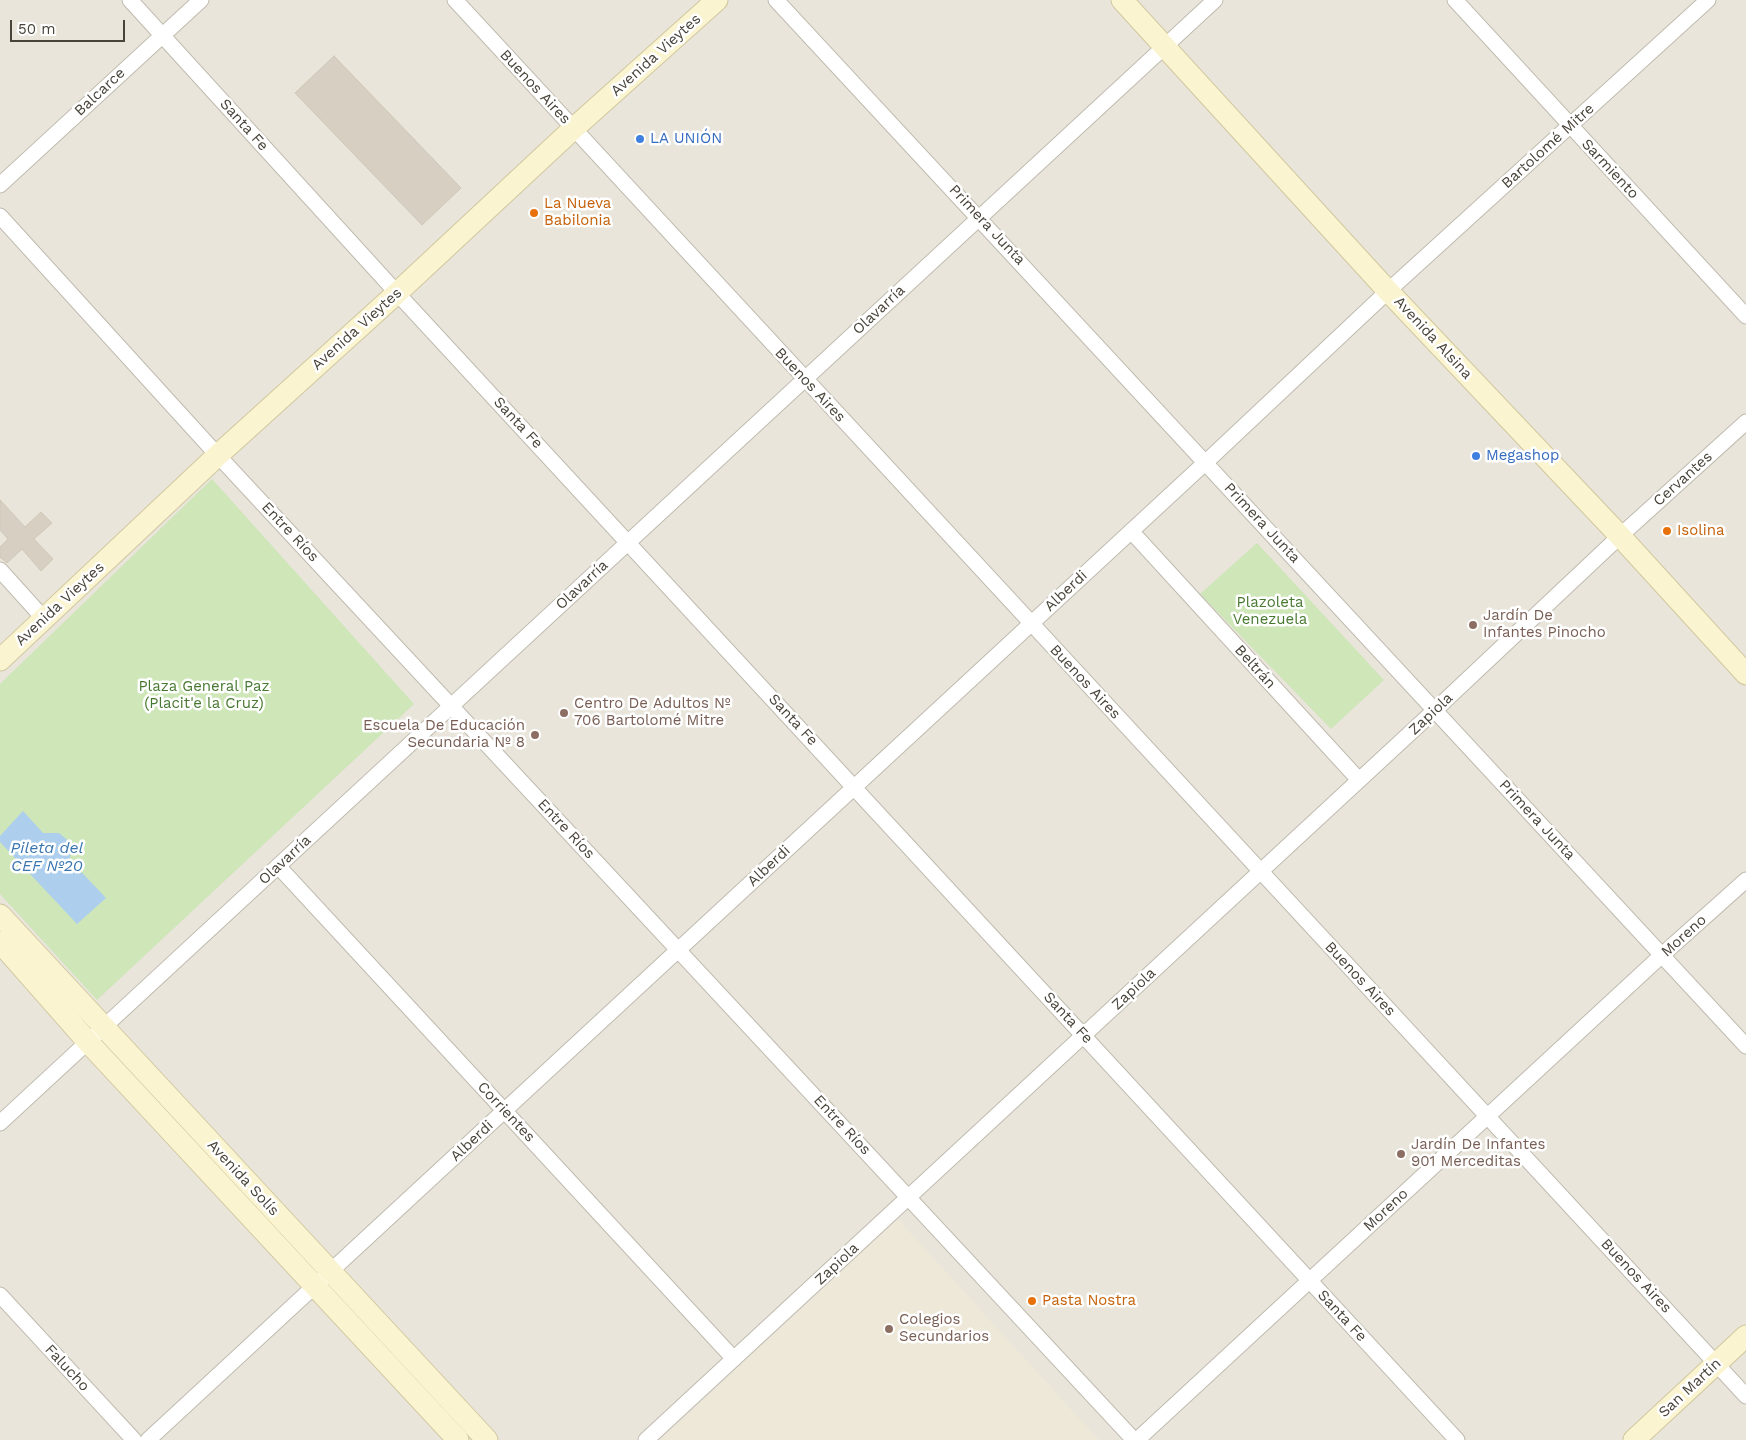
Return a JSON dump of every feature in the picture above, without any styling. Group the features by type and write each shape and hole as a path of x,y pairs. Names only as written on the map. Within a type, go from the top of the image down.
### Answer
{"main road":[{"name":"Avenida Vieytes","path":"0,643 394,289 570,125 699,0"},
{"name":"Avenida Vieytes","path":"570,125 717,0"},
{"name":"Avenida Alsina","path":"1122,0 1388,291 1620,536 1746,674"},
{"name":"Avenida Vieytes","path":"0,660 215,451"},
{"name":"Avenida Solís","path":"0,916 96,1035 315,1286 458,1440"},
{"name":"Avenida Solís","path":"0,942 96,1035 331,1271 487,1440"},
{"name":"San Martín","path":"1634,1440 1746,1336"}],"street":[{"name":"Santa Fe","path":"130,0 394,289 1457,1440"},
{"name":"Balcarce","path":"0,185 201,0"},
{"name":"Buenos Aires","path":"455,0 1746,1396"},
{"name":"Primera Junta","path":"776,0 1746,1046"},
{"name":"Olavarría","path":"0,1123 1215,0"},
{"name":"Sarmiento","path":"1454,0 1746,316"},
{"name":"Bartolomé Mitre","path":"1388,291 1708,0"},
{"name":"Entre Ríos","path":"0,216 451,706 1135,1440"},
{"name":"Alberdi","path":"148,1440 1206,462 1388,291"},
{"name":"Cervantes","path":"1620,536 1746,422"},
{"name":"Beltrán","path":"1131,531 1359,780"},
{"name":"Zapiola","path":"646,1440 1261,872 1620,536"},
{"path":"0,570 37,610"},
{"name":"Corrientes","path":"278,866 734,1359"},
{"name":"Moreno","path":"1135,1440 1746,880"},
{"name":"Falucho","path":"0,1295 134,1440"}],"shaded area":[{"path":"0,0 1746,0 1746,1440 0,1440"},
{"name":"Colegios Secundarios","path":"898,1219 1099,1440 660,1440"}],"green space":[{"name":"Plaza General Paz (Placit'e la Cruz)","path":"212,479 414,704 97,1000 0,894 0,684"},
{"name":"Plazoleta Venezuela","path":"1257,543 1384,680 1331,729 1200,594"}],"water":[{"name":"Pileta del CEF Nº20","path":"23,811 43,833 59,833 71,843 70,860 106,898 77,924 0,842 0,836"}],"building":[{"path":"334,56 461,188 422,225 295,93"},
{"path":"0,500 25,527 41,512 52,523 34,539 53,559 41,571 22,549 7,563 0,557 0,547 8,539 0,530"}],"place":[{"name":"LA UNIÓN","path":"640,139"},
{"name":"La Nueva Babilonia","path":"534,213"},
{"name":"Megashop","path":"1476,456"},
{"name":"Isolina","path":"1667,531"},
{"name":"Jardín De Infantes Pinocho","path":"1473,625"},
{"name":"Centro De Adultos Nº 706 Bartolomé Mitre","path":"564,713"},
{"name":"Escuela De Educación Secundaria Nº 8","path":"535,735"},
{"name":"Jardín De Infantes 901 Merceditas","path":"1401,1154"},
{"name":"Pasta Nostra","path":"1032,1301"},
{"name":"Colegios Secundarios","path":"889,1329"}]}
